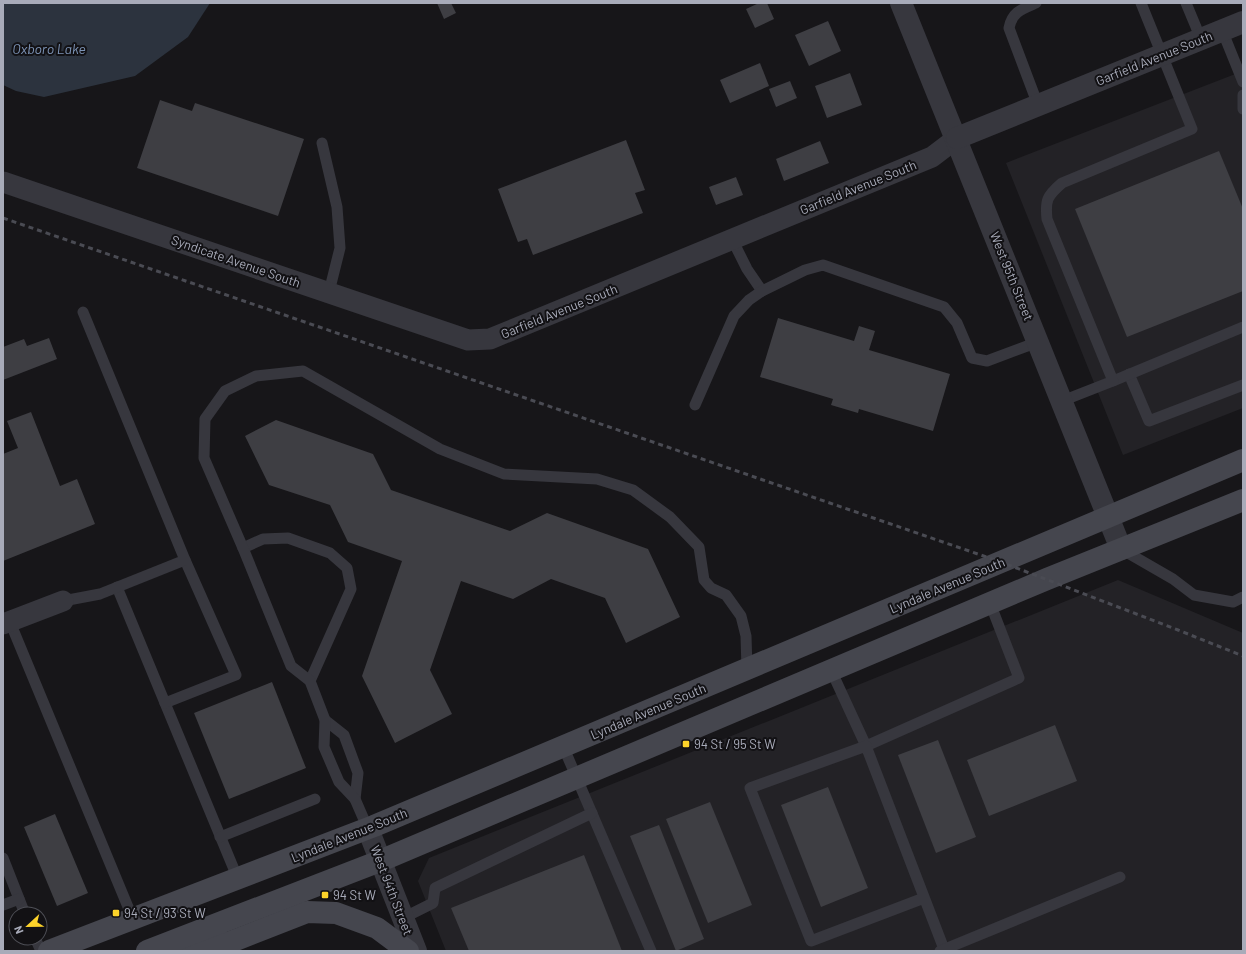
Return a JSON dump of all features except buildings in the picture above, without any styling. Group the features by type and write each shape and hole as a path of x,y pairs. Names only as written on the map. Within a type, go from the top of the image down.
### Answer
{"main road":[{"name":"Lyndale Avenue South","path":"50,951 368,829 1243,460"},
{"path":"157,947 380,861 990,603 1243,500"},
{"path":"157,947 228,943 307,912 314,912 336,913 377,928 408,951"}],"street":[{"name":"West 95th Street","path":"901,3 957,138 1121,549"},
{"name":"Garfield Avenue South","path":"468,340 490,339 932,157 957,138 1243,22"},
{"name":"Syndicate Avenue South","path":"3,182 468,340"},
{"path":"6,623 63,601"},
{"name":"West 94th Street","path":"368,829 416,951"}],"lane":[{"path":"1036,3 1019,10 1011,19 1009,28 1038,105"},
{"path":"1113,381 1047,219 1046,203 1054,190 1062,183 1192,129 1162,54 1147,23 1141,3"},
{"path":"1186,3 1201,39"},
{"path":"1222,30 1243,82"},
{"path":"1243,95 1243,109"},
{"path":"322,143 337,207 340,248 329,292"},
{"path":"732,239 747,269 762,291"},
{"path":"695,405 734,316 749,300 762,291 805,270 823,265 944,307 957,323 972,358 987,361 1038,342"},
{"path":"83,312 185,560 236,675 165,703"},
{"path":"1062,401 1243,327"},
{"path":"368,829 356,799 339,782 324,747 325,720 310,681 291,666 243,548 204,458 204,419 225,391 256,376 303,372 440,449 504,474 597,479 633,490 670,517 699,547 702,559 701,571 704,580 711,588 726,595 741,616 746,636 747,669"},
{"path":"1129,374 1149,421 1243,385"},
{"path":"243,548 264,539 288,538 330,553 347,568 350,589 310,681"},
{"path":"1121,549 1173,579 1194,595 1238,600 1243,608"},
{"path":"63,601 100,594 185,560"},
{"path":"117,587 238,879"},
{"path":"924,898 811,942 750,788 866,746 1019,678 990,603"},
{"path":"6,623 133,919"},
{"path":"831,670 866,746 924,898 942,950 1120,877"},
{"path":"325,720 344,735 358,773 356,799"},
{"path":"563,746 651,951"},
{"path":"220,837 315,799"},
{"path":"403,918 433,903 435,888 592,813"},
{"path":"3,858 22,906"},
{"path":"3,905 19,899"}],"shaded area":[{"path":"1243,71 1243,408 1123,455 1006,163"},
{"path":"1118,580 1243,633 1243,951 446,951 418,881 429,858"}],"water":[{"name":"Oxboro Lake","path":"3,3 210,3 188,37 135,76 44,97 16,91 3,85"}],"railway":[{"path":"3,218 1001,562 1243,656"}],"place":[{"name":"94 St / 95 St W","path":"686,744"},
{"name":"94 St W","path":"325,895"},
{"name":"94 St / 93 St W","path":"116,913"}]}
